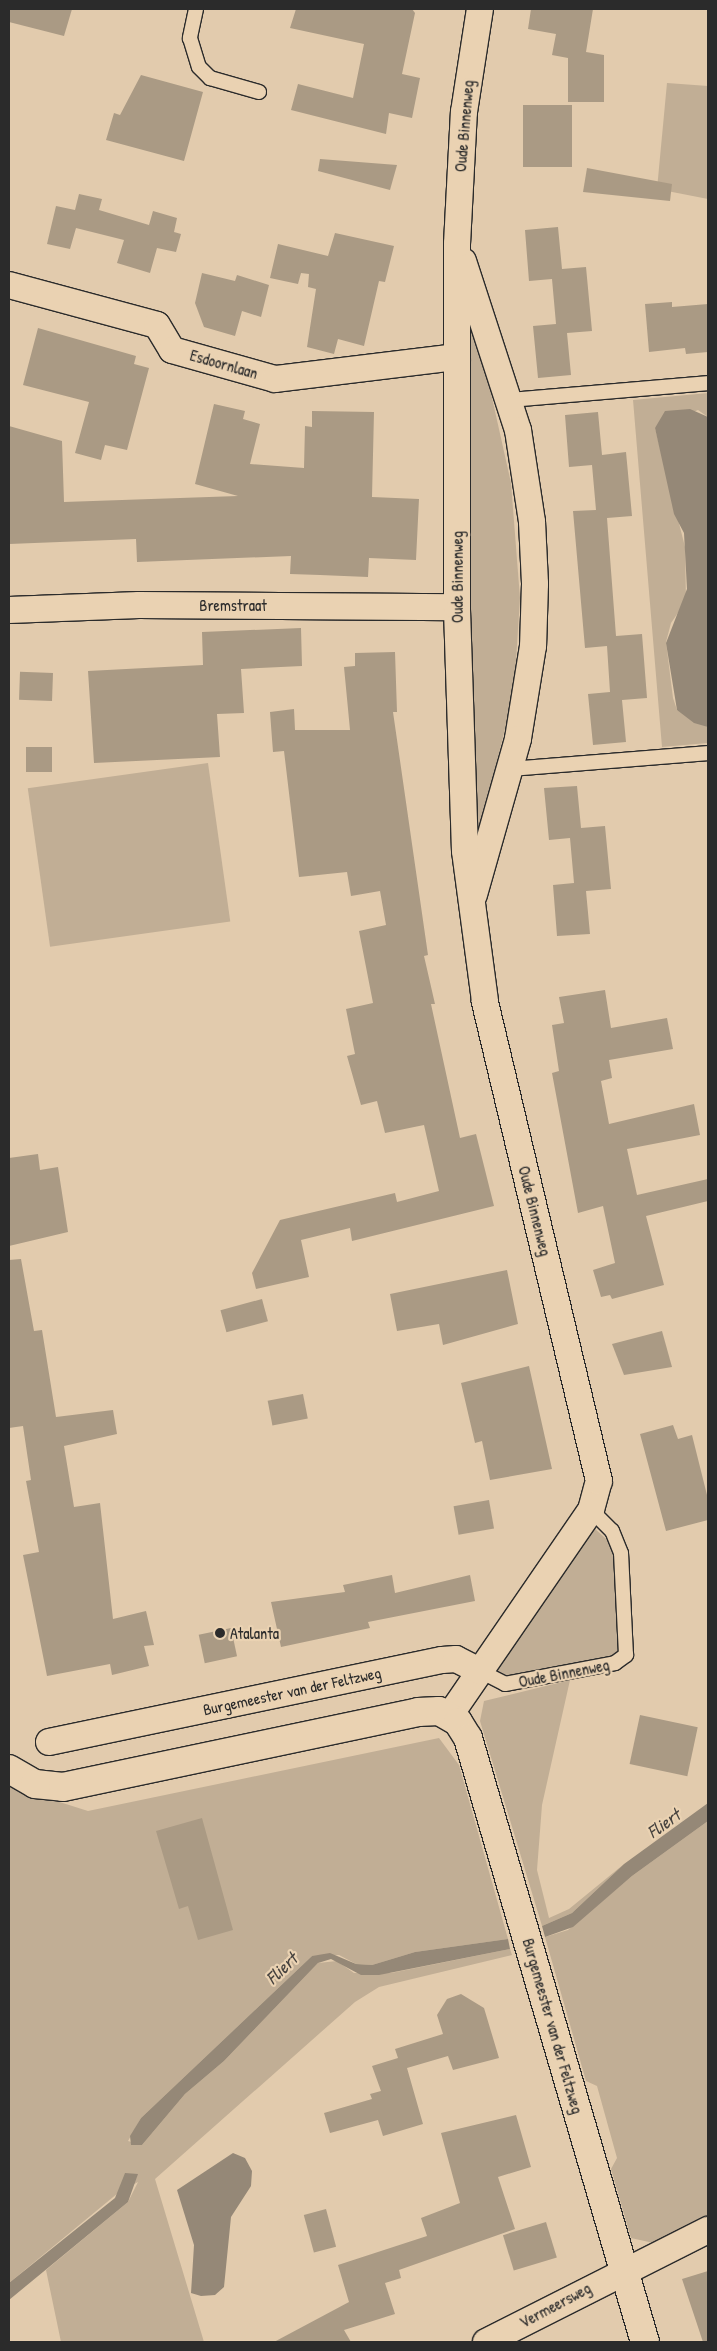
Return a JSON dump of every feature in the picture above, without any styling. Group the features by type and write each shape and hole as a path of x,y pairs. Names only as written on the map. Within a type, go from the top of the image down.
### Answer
{"street":[{"name":"Oude Binnenweg","path":"480,9 464,112 457,244 457,607 470,909 487,1011 596,1461 599,1486 591,1510 480,1671"},
{"name":"Oude Binnenweg","path":"457,244 511,400 529,491 535,584 529,677 510,769 470,909"},
{"name":"Esdoornlaan","path":"9,285 157,325 172,350 275,379 457,357"},
{"name":"Bremstraat","path":"9,610 139,605 457,607"},
{"name":"Burgemeester van der Feltzweg","path":"49,1742 449,1659 480,1671"},
{"path":"9,1769 35,1784 63,1787 418,1712 450,1715 480,1671"},
{"name":"Burgemeester van der Feltzweg","path":"450,1715 468,1738 645,2342"},
{"name":"Vermeersweg","path":"486,2342 624,2269 708,2230"}],"lane":[{"path":"196,9 190,38 200,67 210,78 259,92"},
{"path":"511,400 708,383"},
{"path":"510,769 708,753"},
{"name":"Oude Binnenweg","path":"480,1671 505,1684 616,1664 626,1656 621,1553 612,1531 591,1510"}],"shaded area":[{"path":"667,83 708,86 708,199 657,189"},
{"path":"476,326 511,483 520,598 514,692 479,835 472,771 470,596 469,328"},
{"path":"708,393 708,417 698,410 655,428 685,547 686,601 671,623 666,642 673,698 677,710 708,727 708,743 662,747 633,400"},
{"path":"690,409 708,417 708,727 694,723 677,710 666,643 687,589 684,533 674,514 655,428 665,411"},
{"path":"208,763 230,921 50,947 28,788"},
{"path":"594,1528 614,1546 622,1645 617,1656 507,1677 495,1670"},
{"path":"570,1680 542,1805 537,1870 549,1918 569,1909 624,1864 572,1913 542,1926 480,1721 484,1701"},
{"path":"439,1738 459,1765 508,1939 415,1952 372,1965 356,1964 339,1955 312,1956 141,2118 128,2141 142,2145 185,2094 224,2061 318,1963 337,1961 354,1973 391,1973 510,1949 512,1955 379,1987 355,2002 155,2179 204,2342 61,2342 46,2270 128,2202 138,2182 118,2193 9,2283 9,1786 88,1811"},
{"path":"708,1803 708,1821 632,1876 573,1927 545,1937 542,1926 572,1913 624,1864"},
{"path":"708,1821 708,2220 658,2244 631,2238 611,2169 617,2158 597,2086 586,2081 545,1937 568,1930 632,1876"},
{"path":"508,1939 510,1949 379,1975 361,1975 331,1959 318,1963 224,2061 185,2094 142,2145 131,2145 130,2136 141,2118 312,1956 330,1953 356,1964 372,1965 415,1952"},
{"path":"233,2153 245,2158 252,2171 251,2186 231,2217 224,2287 215,2295 201,2296 191,2293 194,2245 177,2190"},
{"path":"125,2173 138,2174 128,2202 9,2300 9,2283 115,2198"}],"building":[{"path":"9,9 72,9 64,36 9,22"},
{"path":"296,9 412,9 415,13 402,74 420,78 412,118 389,113 386,134 291,110 298,84 353,98 364,44 290,28"},
{"path":"531,9 593,9 586,52 604,55 604,102 568,102 568,58 552,55 556,34 528,29"},
{"path":"141,75 203,92 184,161 106,140 114,113 120,115"},
{"path":"523,105 572,105 572,167 523,167"},
{"path":"320,159 397,165 390,190 318,171"},
{"path":"587,168 672,184 670,201 583,192"},
{"path":"79,194 102,199 99,210 149,225 153,211 177,218 174,232 181,234 176,252 157,248 150,273 117,263 124,240 76,228 70,249 47,244 56,206 75,210"},
{"path":"558,227 562,269 586,267 592,331 567,333 571,375 538,378 533,326 556,324 552,279 529,281 525,230"},
{"path":"335,233 394,246 385,282 379,281 364,346 338,339 334,354 307,347 316,289 308,287 309,274 301,273 298,284 270,278 278,244 328,256"},
{"path":"202,273 235,281 237,275 269,285 261,317 242,311 235,336 204,327 195,303"},
{"path":"672,302 672,307 708,304 708,352 686,354 685,348 649,352 645,304"},
{"path":"38,328 136,356 134,364 149,368 127,450 105,445 101,460 75,453 89,402 23,385"},
{"path":"214,404 245,411 243,419 260,424 250,464 304,468 305,426 312,427 312,411 374,412 372,497 419,499 416,560 369,558 368,577 290,574 291,556 137,562 136,539 9,544 9,426 62,441 64,502 238,496 195,484"},
{"path":"598,412 602,455 626,452 632,516 607,518 616,636 642,634 647,698 622,700 626,742 593,745 588,694 610,692 607,646 585,648 573,511 596,510 592,465 569,467 565,415"},
{"path":"301,628 302,666 241,669 244,713 217,714 220,757 94,763 88,671 203,665 202,632"},
{"path":"395,652 397,712 393,712 428,955 424,956 435,1004 431,1004 460,1138 476,1134 494,1206 352,1241 350,1228 301,1240 309,1277 256,1289 252,1273 280,1220 395,1193 397,1202 439,1191 424,1125 385,1133 377,1101 361,1105 347,1056 355,1054 346,1009 373,1003 359,931 386,925 380,891 351,896 347,872 299,877 284,751 273,752 270,712 294,709 295,730 350,730 344,667 355,666 355,653"},
{"path":"20,672 53,673 52,701 19,700"},
{"path":"26,747 52,747 52,772 26,772"},
{"path":"577,786 581,828 605,826 611,889 586,891 590,934 557,936 553,885 574,883 570,838 549,840 544,788"},
{"path":"605,990 611,1028 667,1018 673,1049 609,1060 612,1078 601,1081 609,1124 694,1104 700,1135 627,1149 637,1195 708,1179 708,1201 646,1216 664,1285 612,1299 610,1295 601,1297 593,1270 615,1263 603,1206 578,1213 552,1073 559,1071 552,1025 564,1023 559,997"},
{"path":"38,1154 40,1170 58,1167 68,1232 9,1246 9,1158"},
{"path":"21,1259 34,1331 42,1330 56,1417 113,1410 117,1434 64,1446 74,1507 100,1503 113,1619 146,1611 154,1645 144,1646 149,1666 112,1675 110,1664 47,1676 23,1555 39,1552 26,1481 31,1480 23,1426 9,1428 9,1260"},
{"path":"507,1270 518,1324 443,1345 439,1324 397,1331 390,1294"},
{"path":"262,1299 268,1321 226,1332 220,1310"},
{"path":"662,1331 672,1367 624,1375 612,1344"},
{"path":"529,1366 552,1469 490,1480 482,1441 475,1443 461,1383"},
{"path":"303,1394 308,1419 272,1425 268,1401"},
{"path":"673,1425 678,1439 692,1435 708,1499 708,1520 666,1531 640,1434"},
{"path":"489,1500 494,1529 459,1535 454,1506"},
{"path":"392,1575 395,1593 470,1575 475,1601 368,1622 370,1628 281,1647 271,1602 345,1592 343,1585"},
{"name":"Atalanta","path":"231,1628 237,1656 205,1663 199,1635"},
{"path":"640,1715 698,1727 687,1776 630,1764"},
{"path":"202,1818 233,1930 198,1940 188,1906 179,1909 156,1831"},
{"path":"461,1994 484,2008 499,2058 453,2070 448,2056 407,2068 423,2124 383,2136 378,2120 330,2133 324,2113 372,2099 370,2094 381,2091 372,2066 398,2058 395,2049 443,2034 437,2015 447,1999"},
{"path":"516,2115 531,2167 498,2177 515,2229 399,2270 401,2278 385,2283 395,2314 344,2330 351,2342 274,2342 349,2302 338,2265 427,2236 421,2218 460,2203 441,2133"},
{"path":"326,2209 336,2247 314,2253 304,2215"},
{"path":"546,2222 557,2257 514,2271 503,2235"},
{"path":"708,2271 708,2342 703,2342 682,2279"}],"place":[{"name":"Atalanta","path":"220,1633"}],"water label":[{"name":"Fliert","path":"664,1824"},
{"name":"Fliert","path":"282,1969"}]}
